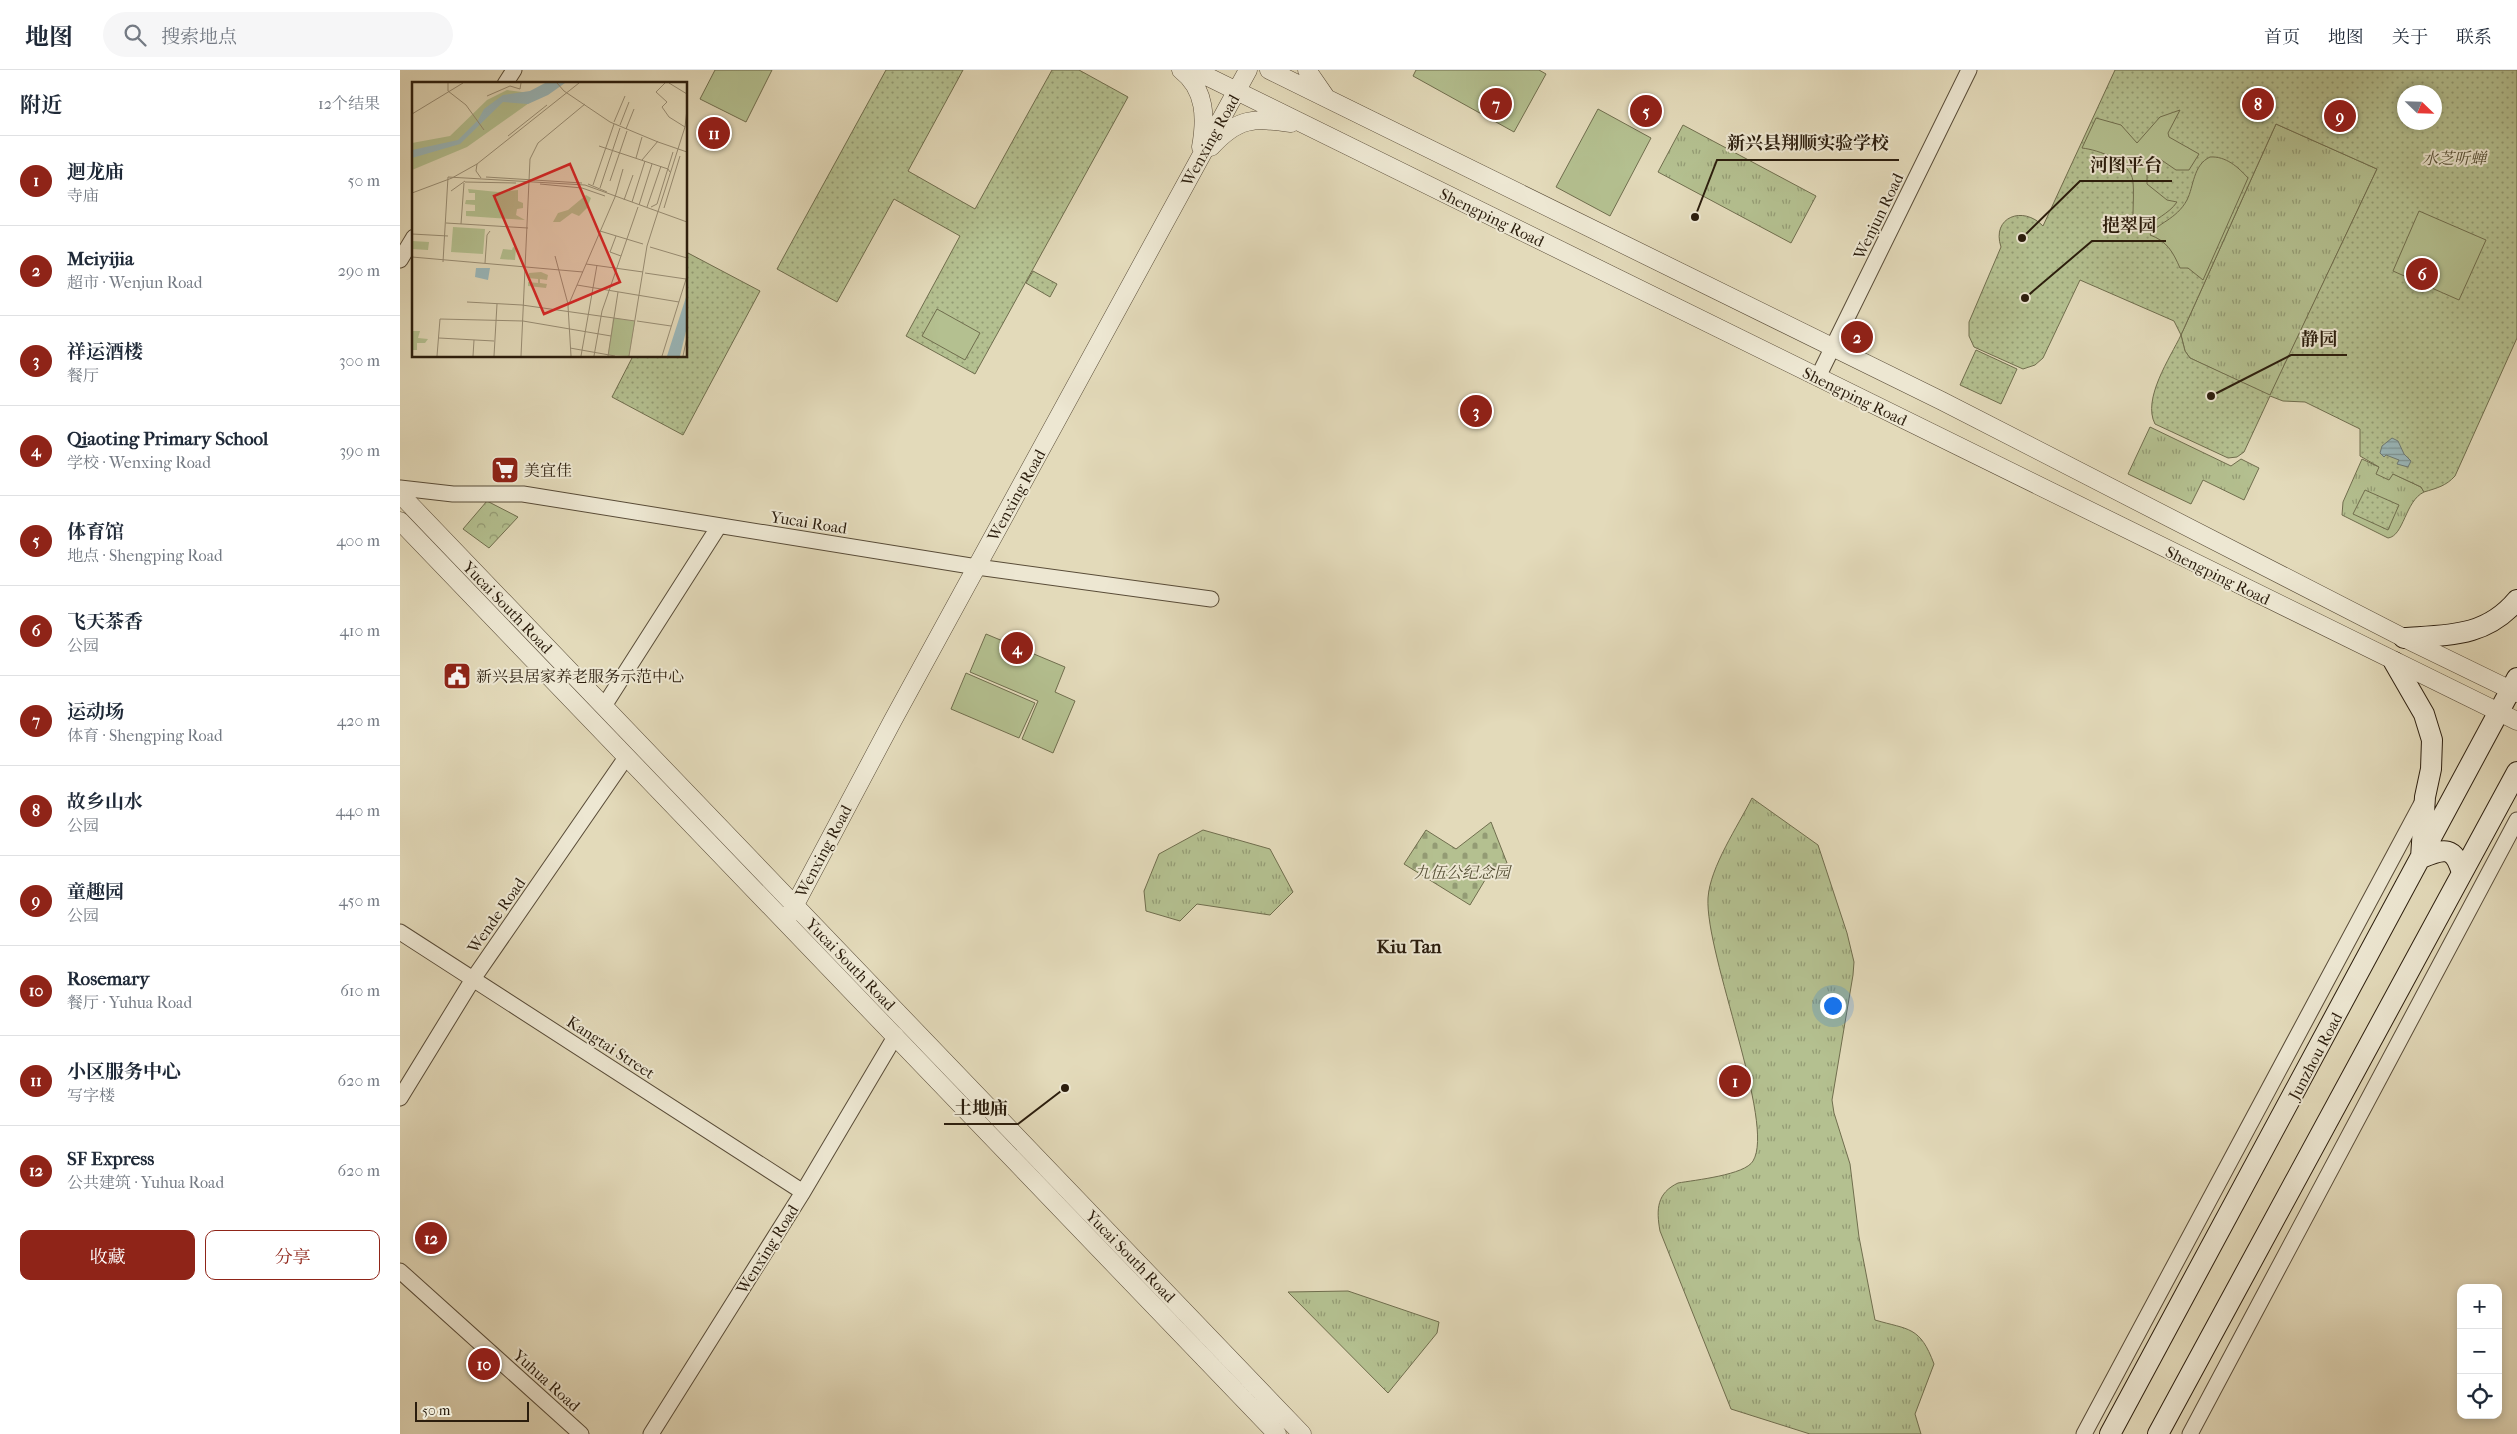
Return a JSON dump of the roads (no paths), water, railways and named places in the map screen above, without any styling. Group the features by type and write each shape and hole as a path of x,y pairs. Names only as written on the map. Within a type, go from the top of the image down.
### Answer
{"main road":[{"path":"2404,638 2460,634 2485,627 2506,613 2517,600"},
{"path":"2394,662 2424,714 2432,740 2431,769 2425,797 2421,858 2440,850 2451,852 2458,858 2462,873"},
{"name":"Junzhou Road","path":"2110,1434 2498,713 2515,687"},
{"path":"2158,1434 2517,772"}],"street":[{"path":"506,82 514,70"},
{"path":"1181,70 1189,76 1205,110 1199,160"},
{"name":"Shengping Road","path":"1194,70 2517,722"},
{"name":"Wenxing Road","path":"786,921 1248,70"},
{"name":"Shengping Road","path":"1269,70 1833,347 2404,638 2515,687"},
{"path":"1308,70 1327,98"},
{"name":"Wenjun Road","path":"1818,377 1969,70"},
{"path":"1199,160 1219,138 1238,124 1260,119 1306,125"},
{"path":"400,260 412,240"},
{"name":"Yucai Road","path":"400,488 453,494 523,494 977,567 1211,599"},
{"name":"Yucai South Road","path":"400,494 1302,1434"},
{"name":"Yucai South Road","path":"400,521 896,1035 1277,1434"},
{"path":"604,706 719,526"},
{"name":"Wende Road","path":"400,1098 473,979 627,756"},
{"path":"2084,1434 2425,797"},
{"path":"2190,1434 2517,820"},
{"name":"Kangtai Street","path":"400,932 803,1192"},
{"name":"Wenxing Road","path":"651,1434 803,1192 896,1035"},
{"name":"Yuhua Road","path":"400,1271 581,1434"}],"water":[{"path":"2392,438 2398,441 2404,454 2411,461 2408,467 2397,464 2399,460 2386,455 2384,457 2380,453 2382,446"}],"place":[{"name":"运动场","path":"1496,104"},
{"name":"故乡山水","path":"2258,104"},
{"name":"体育馆","path":"1646,111"},
{"name":"童趣园","path":"2340,116"},
{"name":"小区服务中心","path":"714,133"},
{"name":"新兴县翔顺实验学校","path":"1695,217"},
{"name":"河图平台","path":"2022,238"},
{"name":"飞天茶香","path":"2422,274"},
{"name":"挹翠园","path":"2025,298"},
{"name":"Meiyijia","path":"1857,337"},
{"name":"静园","path":"2211,396"},
{"name":"祥运酒楼","path":"1476,411"},
{"name":"美宜佳","path":"505,470"},
{"name":"Qiaoting Primary School","path":"1017,648"},
{"name":"新兴县居家养老服务示范中心","path":"457,676"},
{"name":"迴龙庙","path":"1735,1081"},
{"name":"土地庙","path":"1065,1088"},
{"name":"SF Express","path":"431,1238"},
{"name":"Rosemary","path":"484,1364"}],"district":[{"name":"Kiu Tan","path":"1409,946"}],"park label":[{"name":"水芝听蝉","path":"2454,158"},
{"name":"九伍公纪念园","path":"1462,872"}]}
